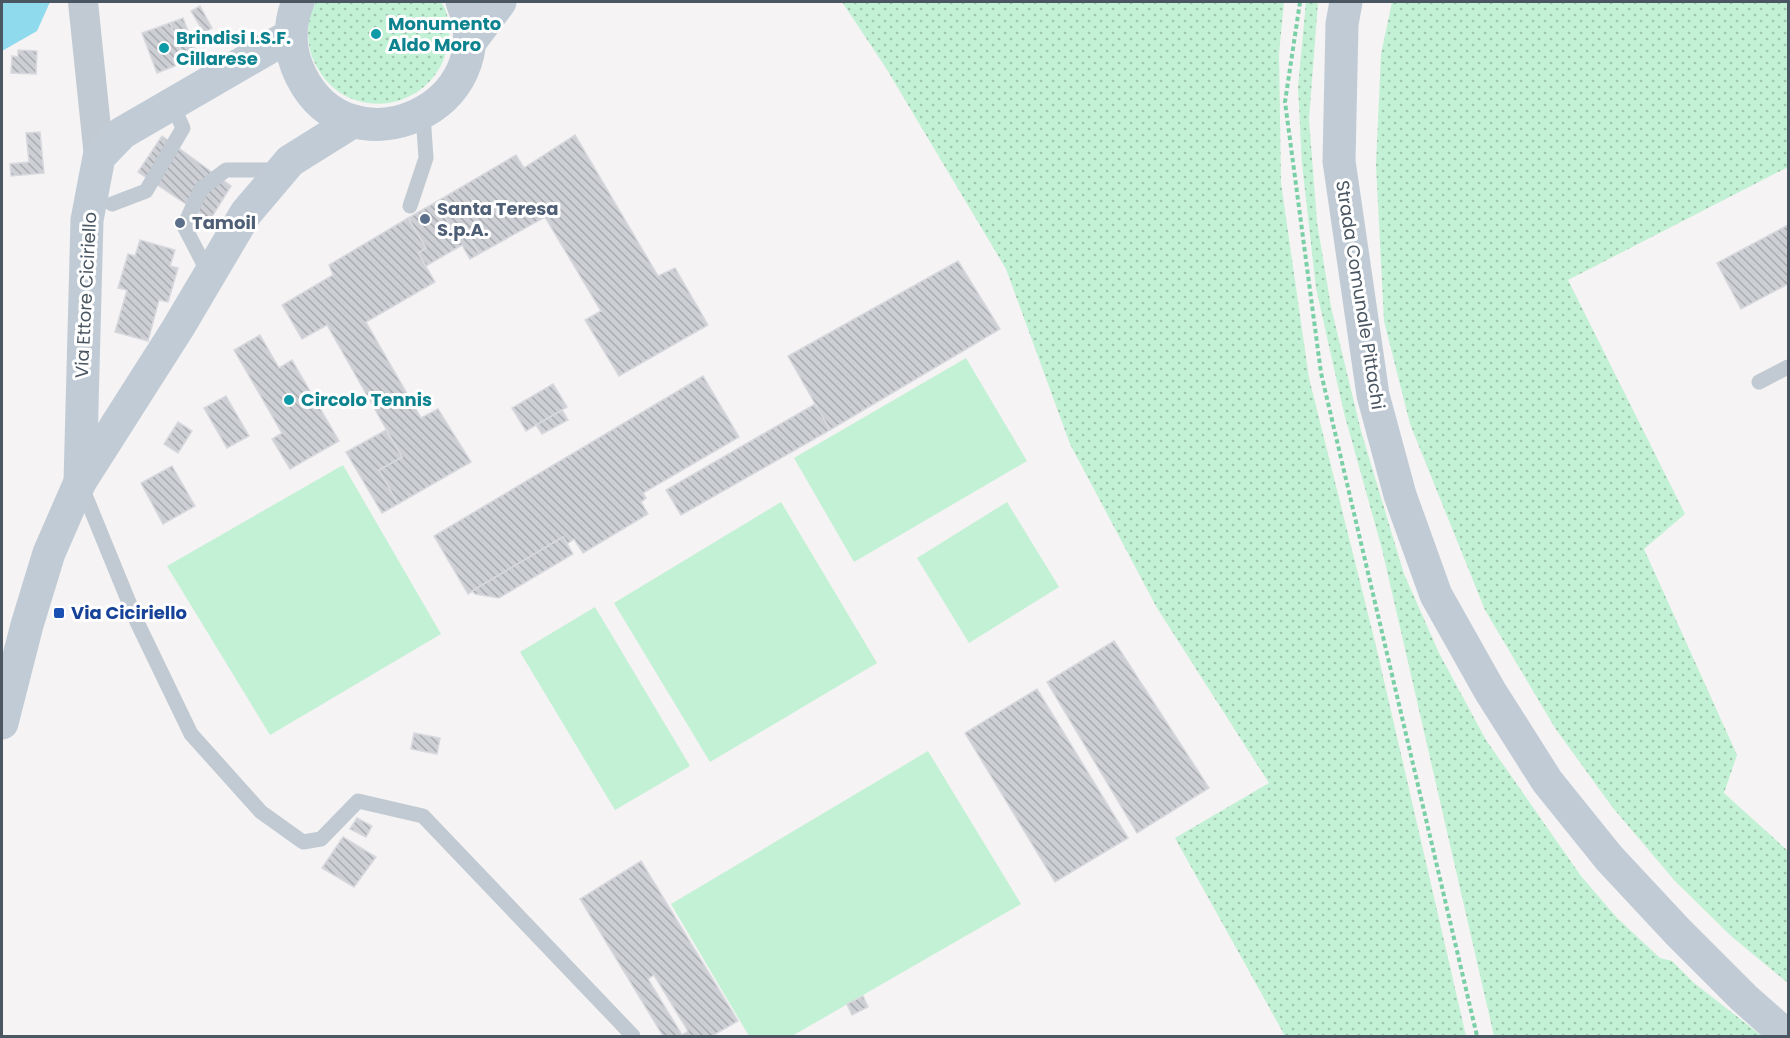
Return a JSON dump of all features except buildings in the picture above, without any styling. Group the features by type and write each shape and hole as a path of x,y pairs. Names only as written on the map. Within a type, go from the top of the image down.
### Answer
{"street":[{"path":"83,2 99,157"},
{"path":"298,2 293,14 291,35 295,63 308,89 328,109 354,121 377,125 400,123 423,115 441,101 455,84 465,65 470,42 468,15 462,2"},
{"path":"470,42 500,2"},
{"name":"Strada Comunale Pittachi","path":"1346,2 1342,24 1339,161 1372,384 1400,495 1436,595 1490,691 1547,781 1609,858 1704,956"},
{"path":"99,157 122,133 291,35"},
{"name":"Via Ettore Ciciriello","path":"2,723 27,625 49,553 80,482 246,213 290,161 354,121"},
{"name":"Via Ettore Ciciriello","path":"80,482 87,220 99,157"},
{"path":"1704,956 1788,1008"},
{"path":"1704,956 1744,998 1787,1036"}],"lane":[{"path":"112,204 146,191 183,128 172,104"},
{"path":"410,206 426,158 423,115"},
{"path":"209,274 184,226 201,189 226,170 282,170"},
{"path":"1759,382 1788,367"},
{"path":"80,482 137,622 191,734 261,812 303,842 321,839 358,801 423,816 633,1036"}],"path":[{"path":"1300,2 1286,102 1320,373 1477,1036"}],"green space":[{"path":"316,2 441,2 447,14 449,28 449,37 442,62 429,82 411,96 390,103 367,103 346,96 327,82 313,59 308,38 310,15"},
{"path":"842,2 1284,2 1279,54 1281,183 1309,378 1376,646 1466,1036 1285,1036 1175,838 1269,783 1157,608 1070,444 1006,269 886,68"},
{"path":"1306,2 1318,2 1309,119 1317,222 1331,307 1361,431 1404,574 1439,653 1486,740 1581,876 1617,918 1660,958 1672,961 1694,983 1762,1036 1494,1036 1382,549 1344,413 1316,288 1302,164 1298,87"},
{"path":"1392,2 1788,2 1788,167 1568,280 1685,514 1644,549 1737,755 1724,793 1788,851 1788,983 1731,936 1675,881 1613,808 1555,728 1485,610 1410,424 1384,321 1376,165 1381,54"},
{"path":"966,358 1027,461 854,562 794,458"},
{"path":"343,465 441,634 270,735 167,566"},
{"path":"781,502 877,663 710,762 614,603"},
{"path":"1007,502 1059,587 969,643 917,558"},
{"path":"595,607 690,766 615,810 520,652"},
{"path":"928,751 1021,904 792,1036 749,1036 671,904"}],"water":[{"path":"2,2 50,2 37,31 2,51"}],"place":[{"name":"Monumento Aldo Moro","path":"376,34"},
{"name":"Brindisi I.S.F. Cillarese","path":"164,48"},
{"name":"Santa Teresa S.p.A.","path":"425,219"},
{"name":"Tamoil","path":"180,223"},
{"name":"Circolo Tennis","path":"289,400"},
{"name":"Via Ciciriello","path":"59,613"}]}
